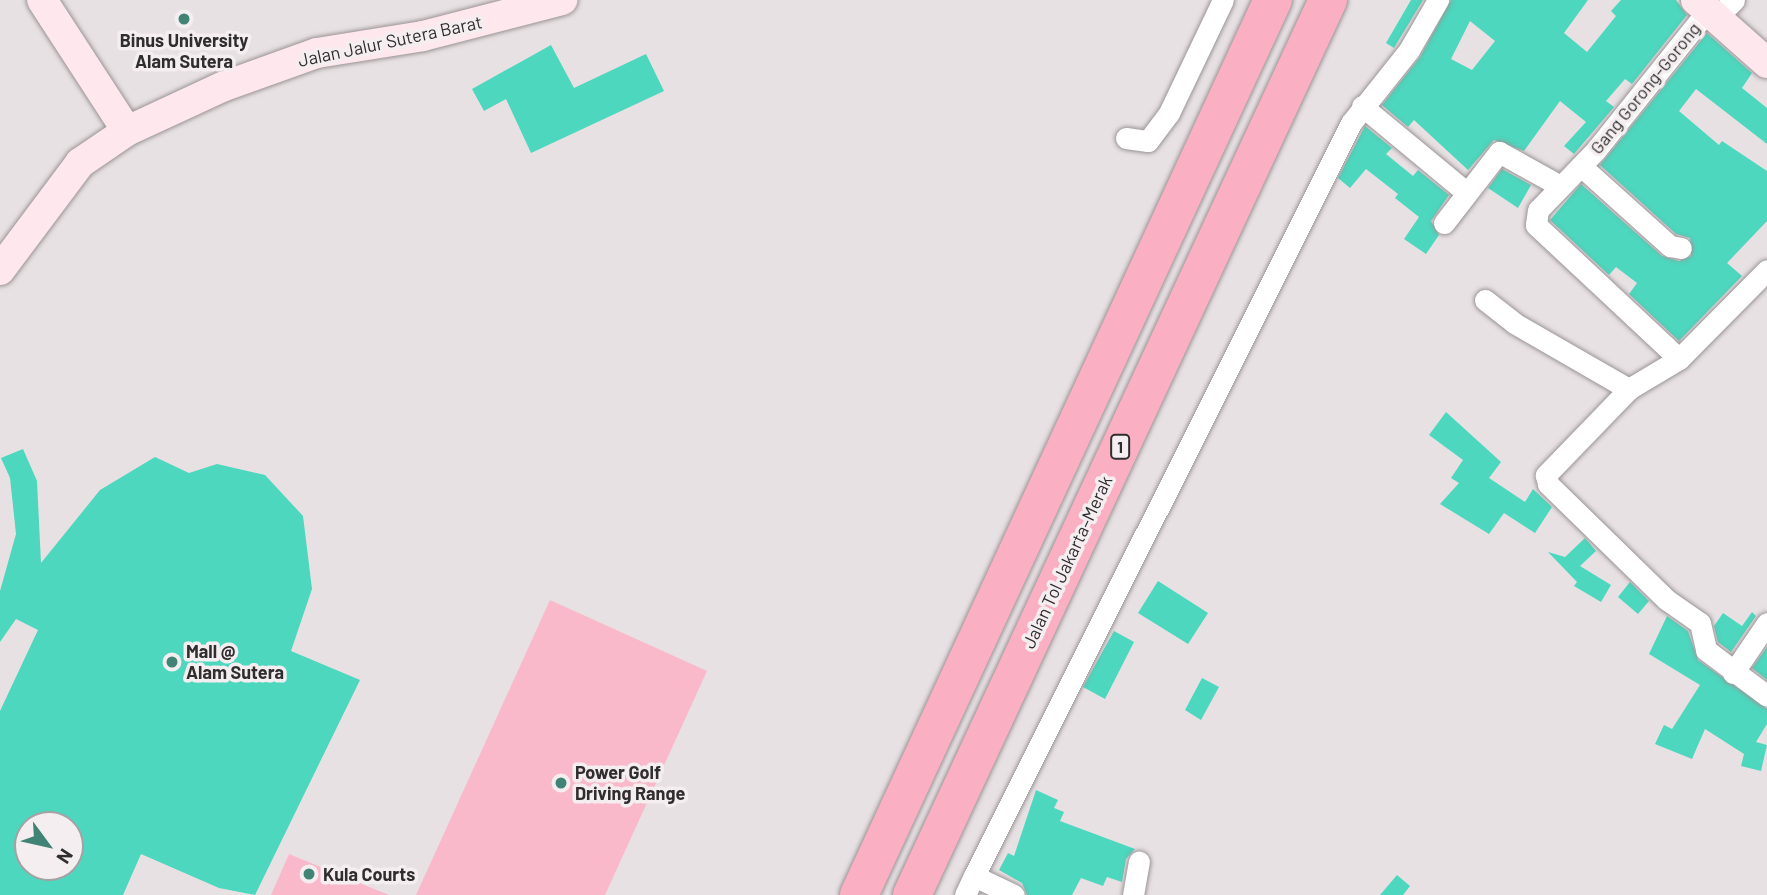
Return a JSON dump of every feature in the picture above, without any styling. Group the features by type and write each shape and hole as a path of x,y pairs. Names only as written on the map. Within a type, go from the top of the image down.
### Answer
{"highway":[{"path":"859,895 1273,0"},
{"name":"Jalan Tol Jakarta–Merak","path":"912,895 1328,0"}],"street":[{"path":"42,0 127,131"},
{"name":"Jalan Jalur Sutera Barat","path":"0,270 80,163 127,131 222,87 317,53 423,36 562,0"},
{"path":"1126,138 1148,141 1169,113 1223,0"},
{"path":"1014,895 970,885 1362,106 1409,50 1438,0"},
{"path":"1714,7 1767,63"},
{"name":"Gang Gorong-Gorong","path":"1679,359 1536,225 1538,210 1581,166 1714,7"},
{"path":"1362,106 1466,192"},
{"path":"1444,223 1466,192 1503,151 1560,186"},
{"path":"1581,166 1670,246 1681,248"},
{"path":"1763,281 1679,359 1629,389 1546,475 1548,484 1667,600 1700,623 1706,650 1733,673 1767,696"},
{"path":"1485,300 1514,323 1629,389"},
{"path":"1733,673 1767,623"},
{"path":"1133,895 1139,862"}],"shaded area":[{"name":"Power Golf Driving Range","path":"550,600 707,671 605,895 416,895"},
{"name":"Kula Courts","path":"289,854 389,895 271,895"}],"building":[{"path":"1411,0 1423,0 1394,48 1386,43"},
{"path":"1451,0 1588,0 1564,33 1587,52 1616,16 1611,11 1621,0 1676,0 1687,15 1632,84 1625,79 1606,101 1614,107 1574,154 1564,146 1586,122 1560,101 1524,151 1494,140 1468,170 1414,120 1408,127 1382,105 1420,57","holes":["1470,21 1495,41 1472,70 1451,59"]},
{"path":"1707,33 1752,73 1742,88 1767,108 1767,144 1696,89 1679,111 1719,145 1722,141 1767,171 1767,221 1727,263 1742,276 1679,341 1629,294 1637,283 1616,267 1609,275 1550,220 1581,184 1662,256 1679,261 1691,256 1690,238 1676,234 1600,165"},
{"path":"551,45 574,88 646,54 664,91 531,153 506,99 484,111 472,89"},
{"path":"1365,126 1392,148 1386,154 1413,176 1418,170 1449,195 1431,221 1439,235 1426,254 1404,239 1419,217 1395,198 1398,194 1366,169 1350,188 1338,178"},
{"path":"1502,169 1531,185 1518,208 1488,188"},
{"path":"1446,412 1501,462 1489,478 1525,502 1533,489 1552,507 1535,533 1504,513 1489,534 1440,504 1459,483 1451,478 1463,460 1429,435"},
{"name":"Mall @ Alam Sutera","path":"23,449 37,481 41,563 100,490 155,457 189,473 217,464 265,475 303,516 312,589 291,651 360,680 255,895 219,888 141,854 123,895 0,895 0,711 38,630 16,619 0,642 0,591 16,534 10,478 1,458"},
{"path":"1585,538 1596,551 1580,566 1611,585 1601,602 1574,586 1577,582 1548,552 1565,557"},
{"path":"1158,581 1208,613 1188,644 1138,613"},
{"path":"1630,582 1649,601 1638,614 1618,597"},
{"path":"1752,612 1756,616 1731,652 1718,642 1714,626 1723,613 1742,626"},
{"path":"1667,616 1688,631 1698,660 1767,709 1767,724 1756,742 1767,745 1761,771 1741,766 1744,754 1705,729 1692,759 1655,744 1664,725 1672,729 1700,685 1649,654"},
{"path":"1114,631 1134,642 1105,699 1083,687"},
{"path":"1767,647 1767,680 1752,668"},
{"path":"1202,678 1219,687 1201,720 1185,710"},
{"path":"1036,790 1058,800 1054,808 1064,812 1060,821 1135,849 1126,859 1122,882 1107,877 1103,886 1081,878 1072,895 1027,895 1022,883 999,870 1008,853 1014,856"},
{"path":"1397,875 1410,886 1403,895 1380,895"}],"place":[{"name":"Binus University Alam Sutera","path":"184,19"},
{"name":"Mall @ Alam Sutera","path":"172,662"},
{"name":"Power Golf Driving Range","path":"561,783"},
{"name":"Kula Courts","path":"309,874"}]}
